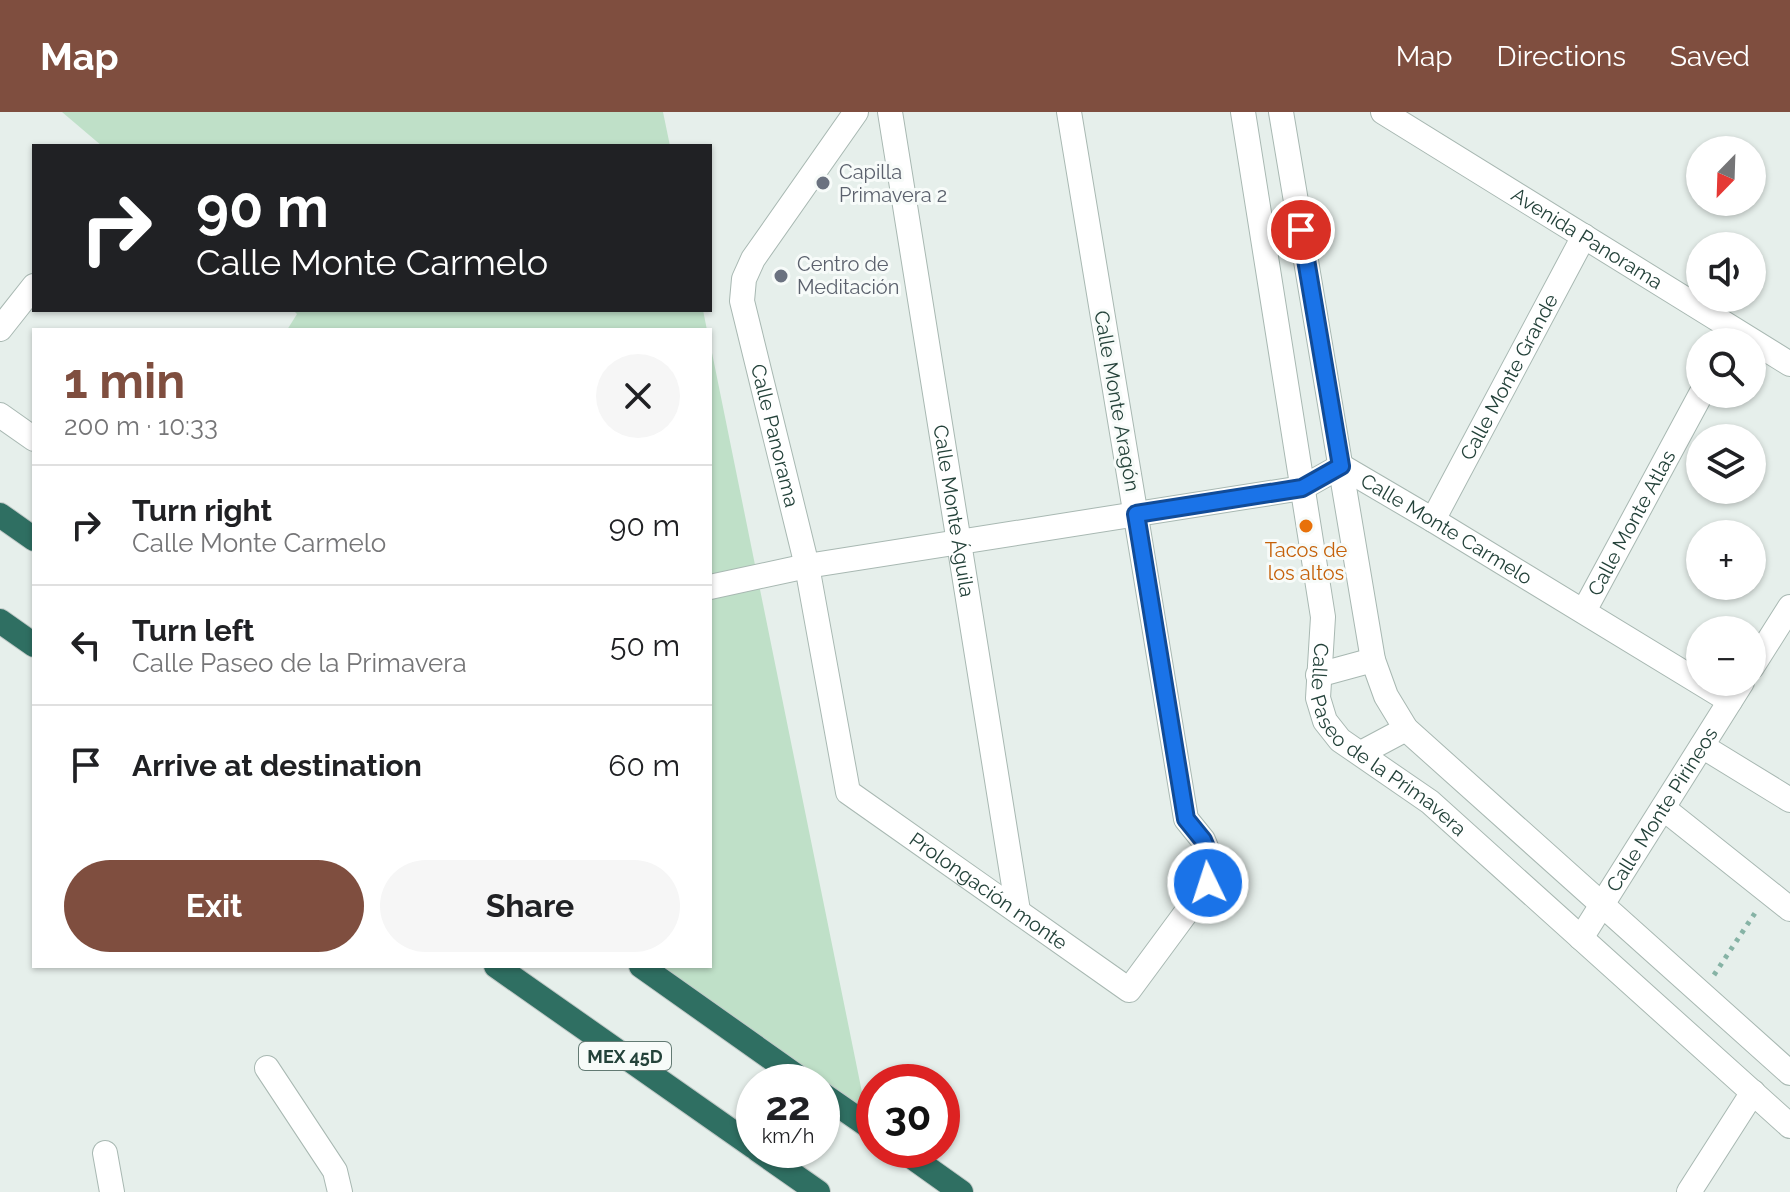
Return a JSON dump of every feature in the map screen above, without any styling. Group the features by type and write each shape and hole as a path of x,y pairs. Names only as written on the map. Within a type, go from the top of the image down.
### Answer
{"highway":[{"path":"0,515 32,538"},
{"path":"0,621 32,644"},
{"name":"MEX 45D","path":"499,968 736,1134"},
{"path":"644,968 780,1064"},
{"name":"MEX 45D","path":"784,1168 818,1192"},
{"path":"927,1168 961,1192"}],"street":[{"name":"Calle Panorama","path":"848,792 807,566 742,301 744,279 753,259 856,112"},
{"name":"Calle Monte Águila","path":"890,112 1018,911"},
{"name":"Calle Monte Aragón","path":"1069,112 1186,819 1203,840 1213,864 1208,883 1129,990"},
{"name":"Calle Paseo de la Primavera","path":"1243,112 1323,617 1318,698 1325,721 1340,740 1430,802 1790,1126"},
{"name":"Calle Paseo de la Primavera","path":"1281,112 1373,660 1386,696 1406,729 1790,1073"},
{"name":"Avenida Panorama","path":"1383,112 1584,236 1720,328"},
{"name":"Calle Monte Grande","path":"1433,520 1584,236"},
{"path":"0,329 32,289"},
{"name":"Avenida Panorama","path":"1766,352 1790,364"},
{"name":"Calle Monte Atlas","path":"1584,611 1693,408"},
{"path":"0,415 32,438"},
{"name":"Calle Monte Carmelo","path":"712,587 807,566 1302,488 1341,466 1584,611 1686,665"},
{"path":"1766,645 1790,607"},
{"path":"1318,675 1373,660"},
{"name":"Calle Monte Pirineos","path":"1581,938 1733,696"},
{"path":"1361,753 1406,729"},
{"path":"1702,746 1790,800"},
{"name":"Prolongación monte","path":"848,792 1129,990"},
{"path":"1663,808 1790,909"},
{"path":"267,1068 335,1171 340,1192"},
{"path":"1689,1192 1753,1092"},
{"path":"105,1153 112,1192"}],"path":[{"path":"1701,994 1769,892"}],"green space":[{"path":"62,112 663,112 670,144 100,144"},
{"path":"295,312 703,312 707,328 288,328 297,314"},
{"path":"712,353 856,1064 856,1105 840,1094 840,1064 796,1064 657,968 712,968"}],"place":[{"name":"Capilla Primavera 2","path":"823,183"},
{"name":"Centro de Meditación","path":"781,276"},
{"name":"Tacos de los altos","path":"1306,526"}],"route":[{"path":"1208,883 1213,864 1203,840 1186,819 1136,514 1302,488 1341,466 1301,230"}]}
